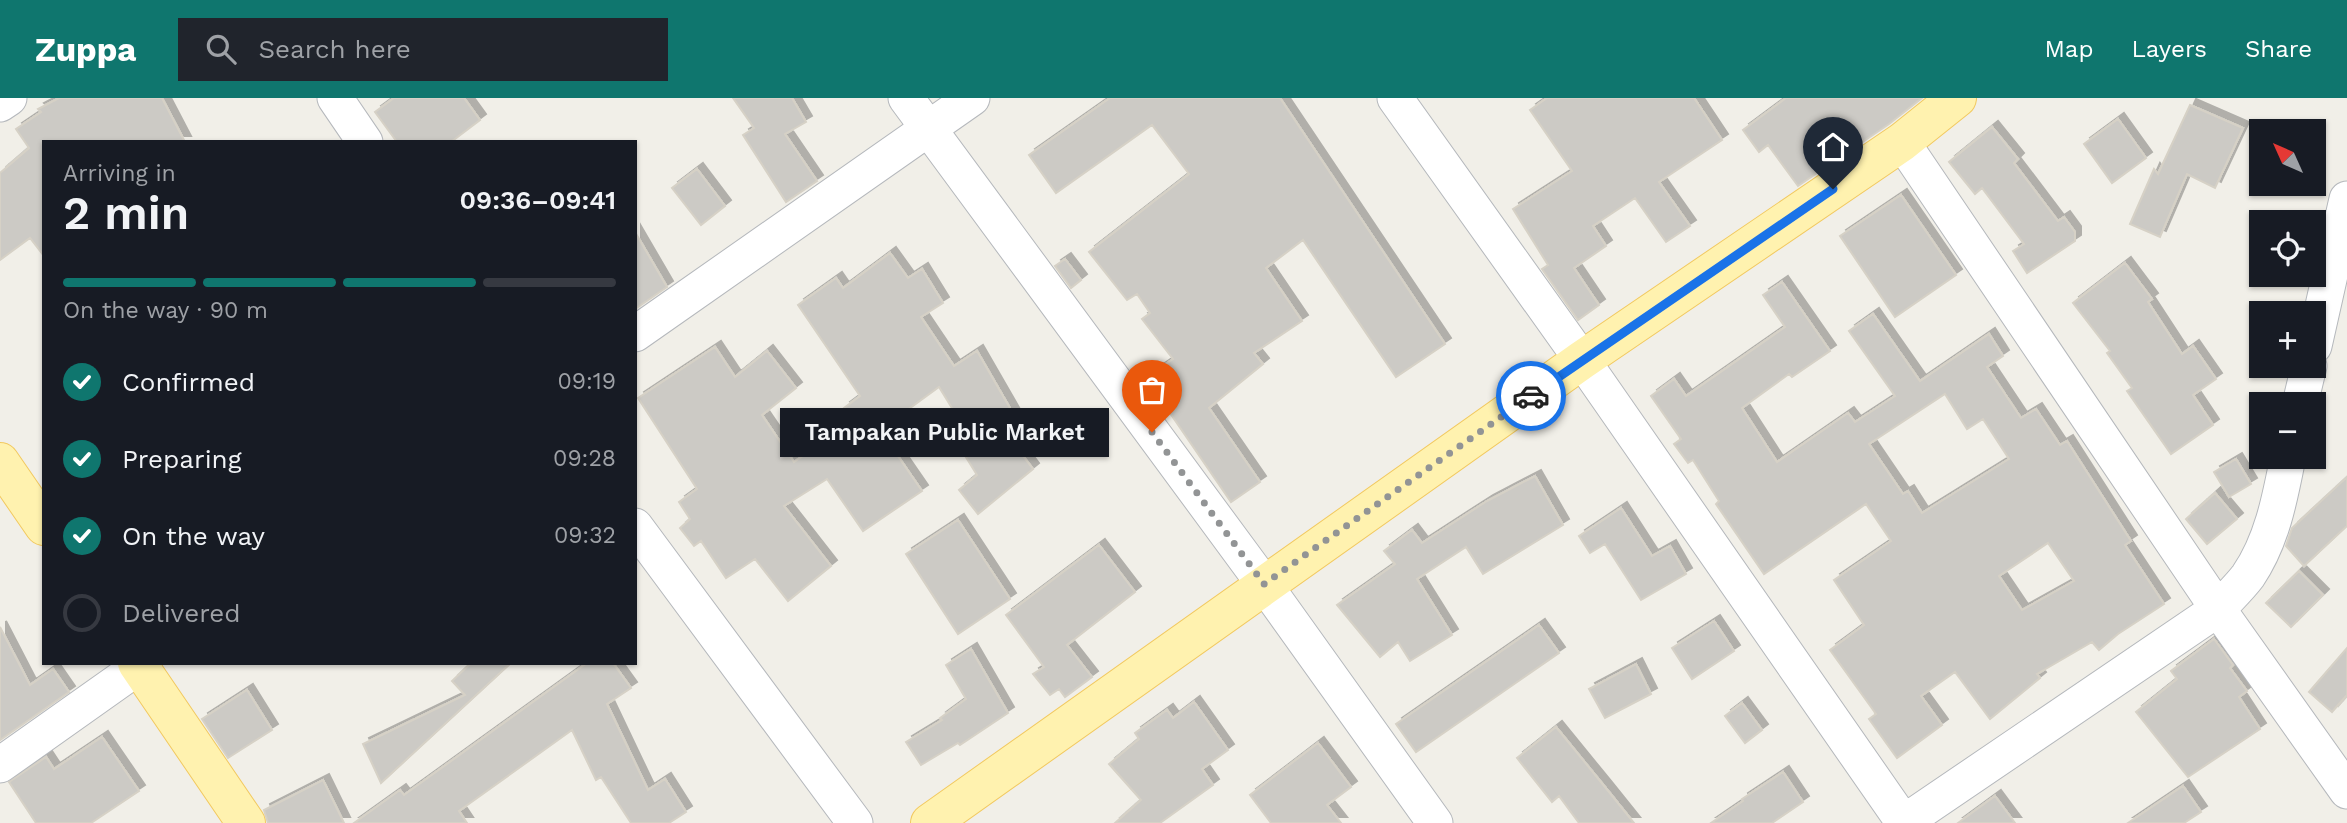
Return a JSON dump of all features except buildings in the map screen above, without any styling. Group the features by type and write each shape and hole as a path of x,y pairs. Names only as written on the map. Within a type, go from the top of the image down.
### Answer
{"main road":[{"path":"930,823 1582,360 1902,142 1958,98"},
{"path":"0,462 42,523"},
{"path":"141,665 246,823"}],"street":[{"path":"0,104 9,98"},
{"path":"335,98 364,140"},
{"path":"906,98 1264,584 1435,823"},
{"path":"637,333 972,98"},
{"path":"1395,98 1582,360 1904,823 2218,609 2248,576 2264,546 2277,510 2286,469"},
{"path":"1902,142 2218,609 2347,791"},
{"path":"2324,301 2347,199"},
{"path":"637,529 855,823"},
{"path":"0,765 139,665"}],"way so far":[{"path":"1152,432 1264,584 1531,396"}],"place":[{"name":"Tampakan Public Market","path":"1152,432"}],"route":[{"path":"1531,396 1833,189"}]}
